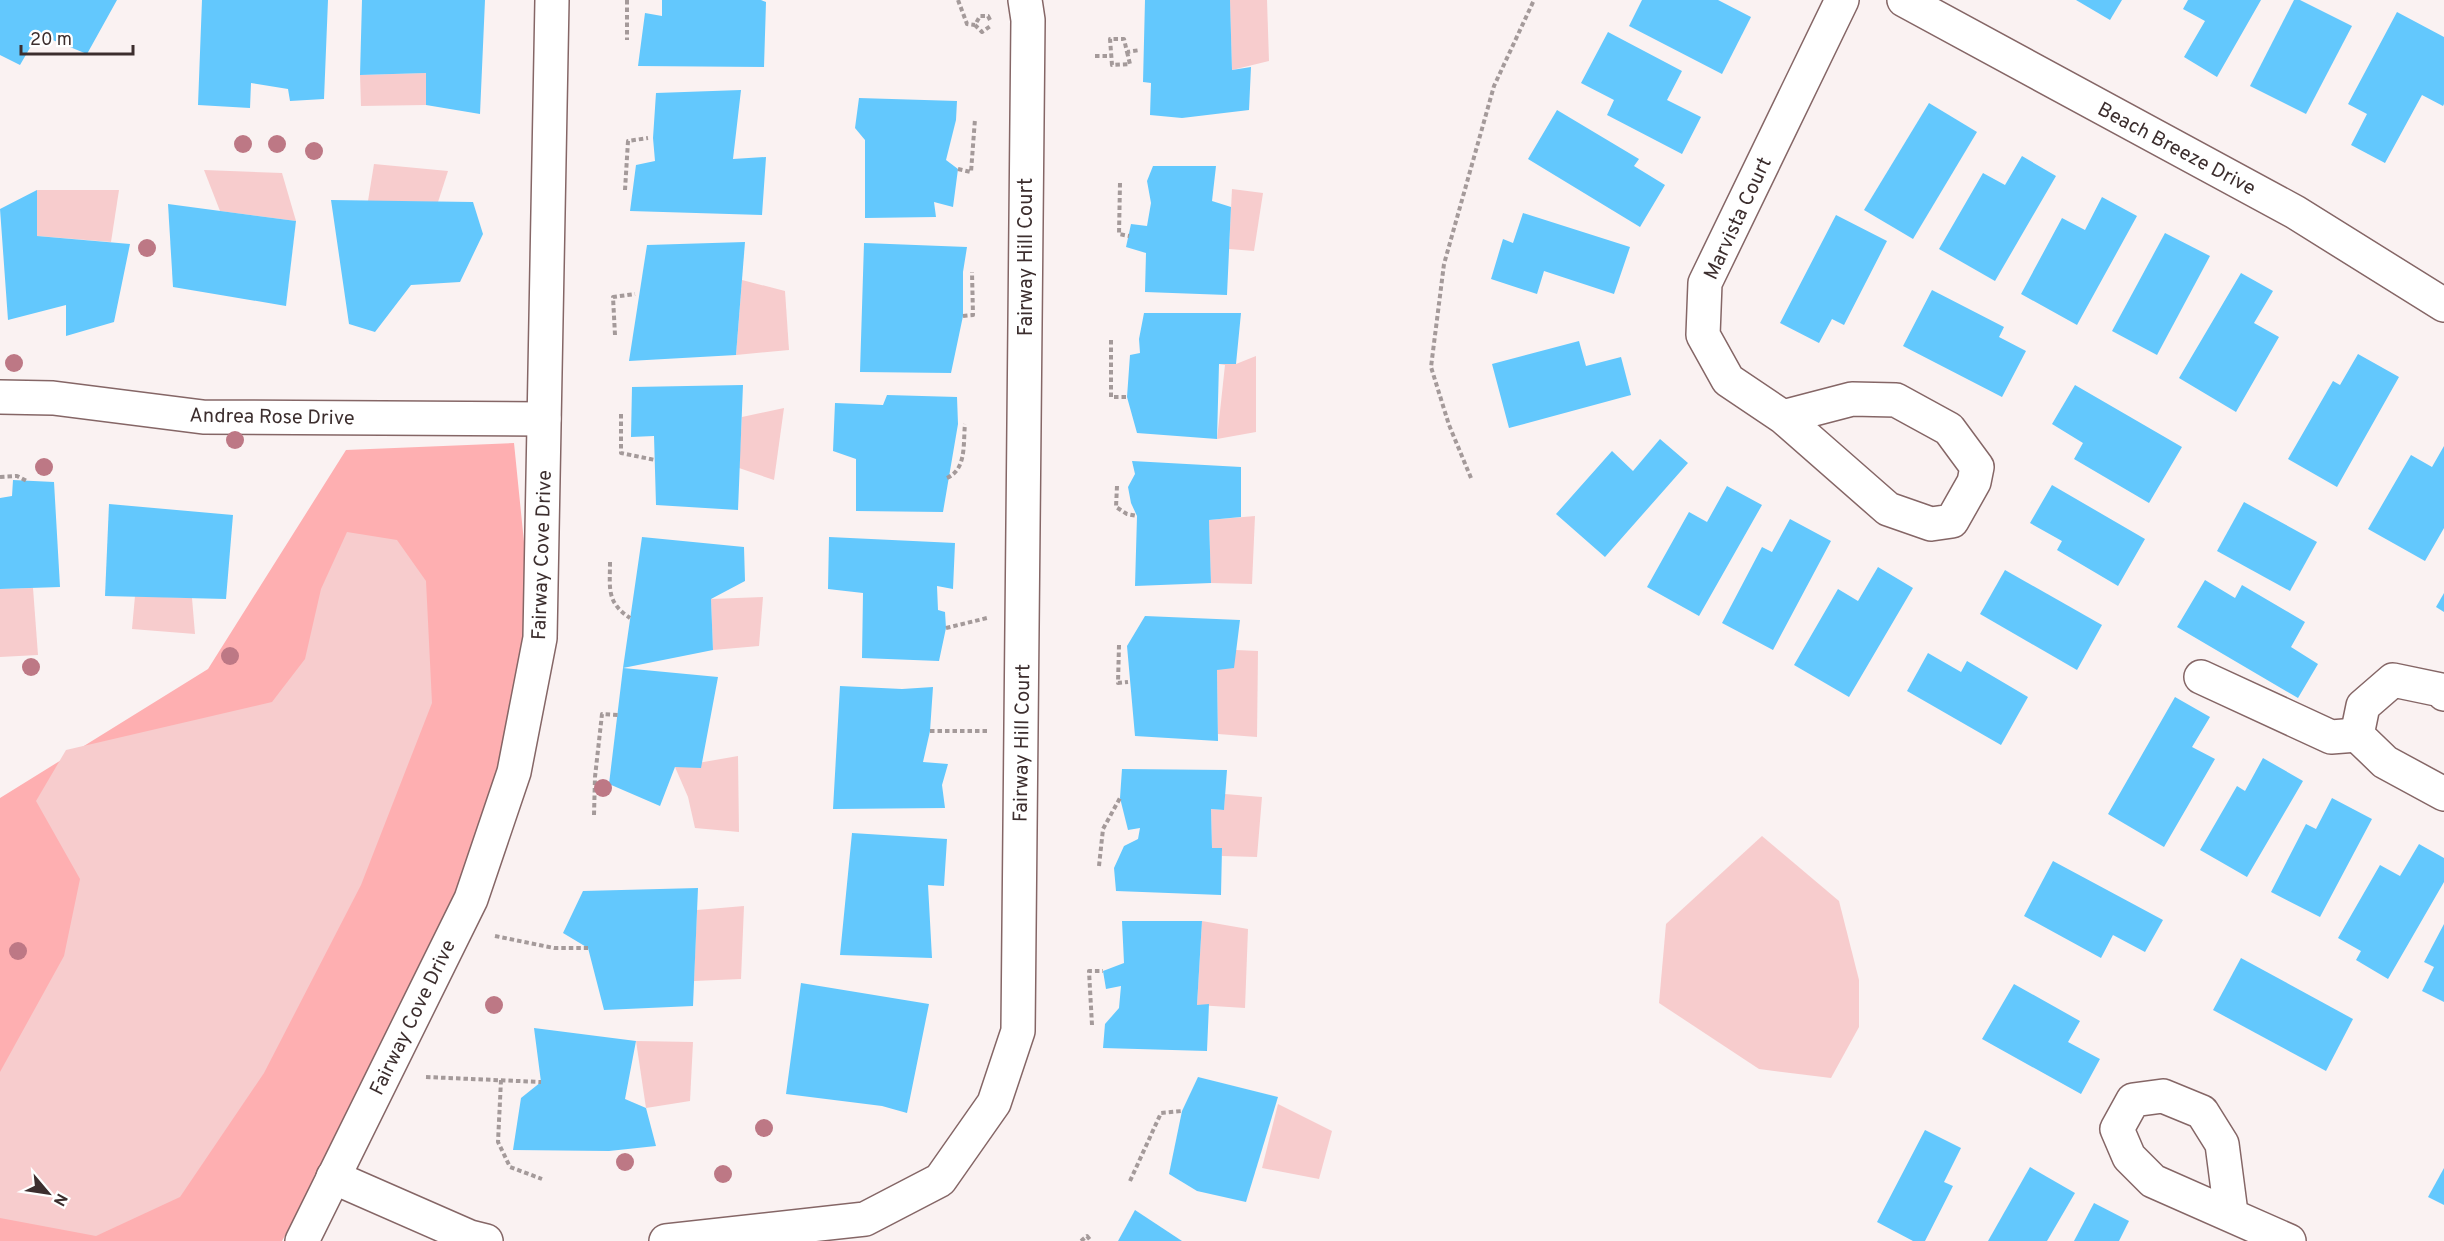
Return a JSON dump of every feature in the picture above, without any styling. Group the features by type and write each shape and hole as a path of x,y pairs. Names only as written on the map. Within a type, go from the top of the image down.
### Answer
{"street":[{"name":"Fairway Cove Drive","path":"302,1241 471,899 514,772 540,638 552,0"},
{"name":"Fairway Hill Court","path":"666,1241 865,1219 940,1180 994,1103 1018,1030 1028,20 1025,0"},
{"name":"Marvista Court","path":"1783,417 1852,399 1896,400 1949,429 1977,467 1974,482 1952,521 1931,524 1888,509 1783,417 1728,380 1703,335 1705,283 1842,0"},
{"name":"Beach Breeze Drive","path":"1904,0 2295,212 2444,305"},
{"name":"Andrea Rose Drive","path":"0,397 53,398 203,417 544,419"},
{"path":"2201,677 2331,737 2357,735 2385,762 2444,794"},
{"path":"2357,735 2362,706 2393,680 2441,690 2444,694"},
{"path":"333,1177 470,1237 486,1241"},
{"path":"2231,1213 2289,1241"}],"path":[{"path":"627,0 627,40"},
{"path":"958,0 967,24 975,25 982,32 993,25 1001,26"},
{"path":"1471,478 1449,425 1431,367 1438,310 1444,264 1494,86 1533,0"},
{"path":"975,25 980,16 988,16 993,25"},
{"path":"1110,39 1124,39 1127,52 1130,64 1112,65 1110,39"},
{"path":"1127,52 1140,50"},
{"path":"1095,56 1111,57"},
{"path":"958,169 971,172 975,119"},
{"path":"625,190 628,141 648,138"},
{"path":"1120,183 1119,234 1129,236"},
{"path":"963,316 973,315 972,272"},
{"path":"615,335 613,297 635,294"},
{"path":"1111,340 1111,397 1127,397"},
{"path":"621,414 621,453 655,460"},
{"path":"947,478 956,474 962,464 965,424"},
{"path":"0,477 17,477 27,481"},
{"path":"1117,486 1116,507 1127,514 1137,516"},
{"path":"610,562 610,597 621,612 630,618"},
{"path":"946,628 995,616"},
{"path":"1119,645 1118,683 1128,682"},
{"path":"594,815 595,777 602,714 618,715"},
{"path":"930,731 991,731"},
{"path":"1099,866 1103,829 1120,798"},
{"path":"495,936 554,948 588,948"},
{"path":"1092,1025 1089,971 1103,971"},
{"path":"426,1077 541,1082"},
{"path":"501,1080 498,1142 510,1167 542,1179"},
{"path":"1130,1181 1161,1113 1182,1111"},
{"path":"1081,1241 1087,1236 1091,1241"}],"shaded area":[{"path":"1230,0 1267,0 1269,61 1232,70"},
{"path":"426,73 426,105 361,106 360,75"},
{"path":"374,164 448,171 438,202 368,201"},
{"path":"204,170 282,173 296,221 220,211"},
{"path":"1232,189 1263,193 1254,251 1229,249"},
{"path":"37,190 119,190 111,242 37,236"},
{"path":"742,280 785,291 789,350 736,355"},
{"path":"1256,356 1256,432 1217,439 1225,365 1219,364 1236,364"},
{"path":"784,408 774,480 739,468 742,417"},
{"path":"514,443 536,661 450,940 282,1241 0,1241 0,798 208,669 346,450"},
{"path":"1255,516 1252,584 1211,583 1209,520"},
{"path":"347,532 397,540 426,581 432,703 361,885 264,1073 180,1197 96,1236 0,1218 0,1072 64,956 80,879 36,801 66,750 272,702 305,659 321,589"},
{"path":"33,588 38,655 0,657 0,589"},
{"path":"135,596 192,598 195,634 132,629"},
{"path":"763,597 759,646 713,650 711,599"},
{"path":"1236,650 1258,651 1257,737 1218,734 1217,670"},
{"path":"738,756 739,832 695,828 688,797 675,767"},
{"path":"1225,794 1262,797 1257,857 1222,856 1222,848 1212,848 1211,809 1224,810"},
{"path":"1762,836 1839,901 1859,980 1859,1027 1831,1078 1759,1069 1659,1003 1666,924"},
{"path":"744,906 741,979 694,981 697,910"},
{"path":"1202,921 1248,929 1245,1008 1197,1005"},
{"path":"636,1041 693,1042 690,1101 646,1108"},
{"path":"1278,1104 1332,1131 1319,1179 1262,1168"}],"building":[{"path":"0,0 117,0 87,54 38,34 20,65 0,55"},
{"path":"202,0 328,0 324,99 290,101 288,89 251,83 250,108 198,105"},
{"path":"362,0 485,0 480,114 426,105 426,73 360,75"},
{"path":"662,0 761,0 766,2 764,67 638,66 645,13 662,16"},
{"path":"1145,0 1230,0 1232,70 1251,67 1249,110 1182,118 1150,115 1151,83 1143,82"},
{"path":"1642,0 1718,0 1751,17 1722,74 1629,26"},
{"path":"2076,0 2122,0 2110,20"},
{"path":"2188,0 2261,0 2217,77 2184,57 2205,21 2183,9"},
{"path":"2294,0 2300,0 2352,26 2306,114 2250,86"},
{"path":"2397,12 2444,37 2444,104 2443,106 2422,95 2385,163 2351,145 2367,114 2348,104"},
{"path":"1608,32 1682,71 1667,100 1701,117 1682,154 1607,115 1614,100 1581,83"},
{"path":"741,90 733,159 766,157 762,215 630,211 636,165 655,161 653,138 656,93"},
{"path":"859,98 957,101 956,120 946,160 958,169 953,207 934,202 936,217 865,218 865,140 855,128"},
{"path":"1929,103 1977,132 1913,239 1864,210"},
{"path":"1557,110 1639,159 1634,166 1665,185 1640,227 1528,159"},
{"path":"2022,156 2056,176 1995,281 1939,249 1983,173 2005,185"},
{"path":"1153,166 1216,166 1212,201 1231,207 1227,295 1145,292 1146,253 1126,247 1131,224 1147,226 1151,203 1147,181"},
{"path":"37,190 37,236 130,244 114,322 66,336 66,305 8,320 0,209"},
{"path":"2102,197 2137,216 2077,325 2021,294 2062,218 2085,230"},
{"path":"331,200 473,202 483,234 460,282 411,285 375,332 349,324"},
{"path":"168,204 296,221 286,306 173,287"},
{"path":"1523,213 1630,247 1614,294 1544,271 1537,294 1491,279 1503,239 1513,243"},
{"path":"1836,215 1887,241 1844,325 1832,319 1819,343 1780,323"},
{"path":"2165,233 2210,256 2157,355 2112,331"},
{"path":"745,242 736,355 629,361 647,245"},
{"path":"864,243 967,247 963,272 963,316 951,373 860,372"},
{"path":"2241,273 2273,291 2254,323 2279,337 2236,412 2179,378"},
{"path":"1932,290 2004,327 1999,337 2026,351 2002,397 1903,346"},
{"path":"1144,313 1241,313 1236,364 1219,364 1217,439 1137,433 1127,397 1130,355 1140,353 1139,339"},
{"path":"1579,341 1586,366 1621,357 1631,395 1509,428 1492,364"},
{"path":"2358,354 2399,377 2337,487 2288,459 2333,381 2340,385"},
{"path":"743,385 738,510 656,505 654,436 631,437 632,387"},
{"path":"2075,385 2182,447 2149,503 2074,459 2083,443 2052,424"},
{"path":"887,395 957,397 958,424 943,512 856,511 856,459 833,451 835,403 883,405"},
{"path":"1660,439 1688,463 1605,557 1556,514 1612,451 1633,471"},
{"path":"2444,446 2444,528 2425,561 2368,529 2411,455 2432,467"},
{"path":"1132,461 1241,467 1241,517 1209,520 1211,583 1135,586 1137,516 1131,503 1128,487 1135,474"},
{"path":"13,480 54,482 60,587 0,589 0,498 12,496"},
{"path":"2052,485 2145,539 2118,586 2057,550 2062,541 2030,523"},
{"path":"1727,486 1762,505 1699,616 1647,587 1689,512 1707,522"},
{"path":"2244,502 2317,542 2290,591 2217,551"},
{"path":"109,504 233,515 226,599 105,596"},
{"path":"1790,519 1831,541 1773,650 1722,623 1762,547 1772,552"},
{"path":"642,537 744,547 745,581 711,599 713,650 623,668"},
{"path":"829,537 955,543 953,589 937,586 938,610 945,612 946,628 939,661 862,658 863,593 828,589"},
{"path":"1878,567 1913,588 1849,697 1794,665 1838,589 1858,601"},
{"path":"2005,570 2102,625 2077,670 1980,614"},
{"path":"2205,580 2235,598 2242,585 2305,622 2291,647 2318,664 2298,698 2177,627"},
{"path":"2444,593 2444,612 2436,607"},
{"path":"1145,616 1240,620 1234,668 1217,670 1218,741 1135,736 1127,646"},
{"path":"1928,653 1961,672 1967,661 2028,697 2001,745 1907,691"},
{"path":"623,668 718,677 701,768 675,767 660,806 609,784"},
{"path":"840,686 902,689 933,687 930,731 923,762 948,764 942,785 945,808 833,809"},
{"path":"2175,697 2210,717 2192,747 2215,759 2164,847 2108,814"},
{"path":"2263,758 2303,781 2247,877 2200,850 2237,786 2245,791"},
{"path":"1122,769 1227,770 1224,810 1211,809 1212,848 1222,848 1221,895 1116,891 1114,868 1124,846 1138,839 1140,828 1128,830 1120,798"},
{"path":"2332,798 2372,819 2320,917 2271,892 2306,824 2316,829"},
{"path":"852,833 947,839 944,886 928,885 932,958 840,955"},
{"path":"2419,844 2444,858 2444,882 2388,979 2356,960 2361,951 2338,938 2380,865 2400,876"},
{"path":"2053,861 2163,920 2145,952 2113,935 2101,958 2024,916"},
{"path":"698,888 693,1006 604,1010 588,948 563,933 583,891"},
{"path":"1122,921 1202,921 1197,1005 1209,1004 1207,1051 1103,1048 1105,1024 1119,1008 1121,986 1106,989 1103,971 1124,963"},
{"path":"2444,924 2444,1002 2422,991 2434,967 2424,962"},
{"path":"2241,958 2353,1019 2326,1071 2213,1010"},
{"path":"801,983 929,1004 907,1113 882,1106 786,1094"},
{"path":"2014,984 2080,1021 2068,1042 2100,1059 2081,1094 1982,1039"},
{"path":"534,1028 636,1041 625,1099 646,1108 656,1146 609,1151 513,1150 521,1098 541,1082"},
{"path":"1198,1077 1278,1097 1246,1202 1197,1191 1169,1174 1182,1111"},
{"path":"1925,1130 1961,1148 1944,1182 1953,1186 1925,1241 1913,1241 1877,1222"},
{"path":"2030,1167 2075,1193 2047,1241 1988,1241"},
{"path":"2444,1168 2444,1205 2428,1197"},
{"path":"2094,1203 2129,1221 2119,1241 2074,1241"},
{"path":"1135,1210 1182,1241 1118,1241"}]}
